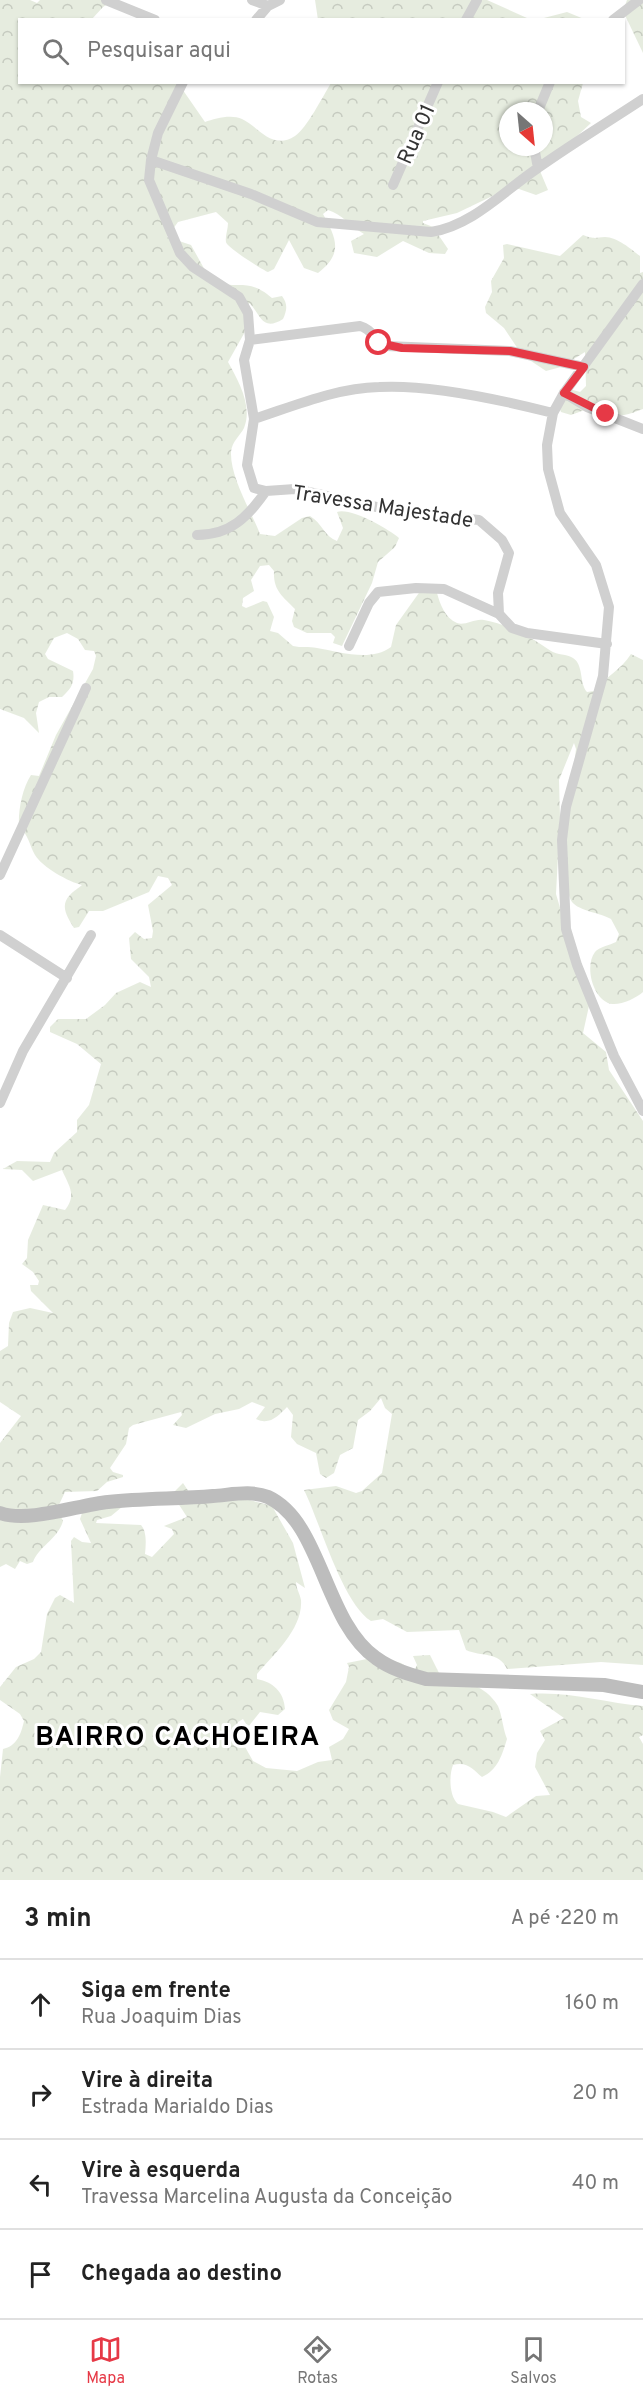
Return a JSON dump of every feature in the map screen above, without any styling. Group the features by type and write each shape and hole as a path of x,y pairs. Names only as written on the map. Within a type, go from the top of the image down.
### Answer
{"street":[{"path":"106,0 150,18"},
{"path":"252,0 268,6"},
{"path":"258,18 268,6 280,0"},
{"path":"467,18 477,0"},
{"path":"616,18 639,0"},
{"path":"182,84 158,133 149,180 180,253 193,267 239,297 248,313 250,340 244,360 254,419 247,465 254,488 266,491"},
{"name":"Rua 01","path":"393,185 437,84"},
{"path":"542,102 549,84"},
{"path":"151,160 251,194 317,222 431,232 448,230 537,168 643,99"},
{"path":"535,156 537,168"},
{"path":"643,284 552,413 547,445 552,489 560,513 596,565 609,607 603,676 566,807 562,840 566,929 577,965 614,1056 643,1111"},
{"path":"250,340 360,326 368,328 379,343 386,346 510,351 584,367"},
{"path":"254,419 331,394 380,386 507,401 552,413"},
{"path":"564,393 587,406 643,429"},
{"name":"Travessa Majestade","path":"197,535 209,535 232,528 245,518 266,491 295,489 399,512 479,520 502,540 509,553 498,593 499,614"},
{"path":"349,646 369,603 378,592 433,587 444,589 499,614 512,628 527,633 607,644"},
{"path":"0,875 86,688"},
{"path":"0,934 67,978"},
{"path":"0,1103 23,1052 91,935"},
{"path":"0,1513 29,1514 135,1499 244,1493 267,1497 287,1511 302,1532 342,1617 358,1641 374,1657 399,1672 426,1679 582,1683 643,1692"}],"green space":[{"path":"0,0 30,0 37,3 40,0 114,0 103,7 93,18 18,18 18,84 179,84 205,122 223,117 242,119 266,136 279,141 287,140 300,132 330,84 583,84 578,101 581,117 591,123 540,171 548,190 536,195 519,189 505,190 457,213 423,221 433,227 448,249 445,254 429,253 403,241 377,257 354,253 351,241 364,234 338,214 328,210 323,214 334,238 334,252 332,259 318,273 304,268 289,240 274,269 268,272 259,267 228,245 226,240 228,223 216,212 178,222 167,237 191,245 211,281 256,287 272,298 282,296 286,304 283,319 270,324 262,320 249,303 246,330 228,362 243,394 247,411 244,428 232,448 232,462 237,483 260,534 275,536 302,518 310,516 337,541 343,528 337,512 343,511 369,520 399,538 395,547 378,562 372,583 342,646 333,643 335,637 331,633 307,633 294,627 292,621 295,609 277,588 274,571 269,565 260,566 251,580 254,591 243,598 242,606 246,608 263,601 267,602 274,617 270,631 278,633 293,646 314,647 355,655 383,652 391,647 396,625 421,590 437,593 446,614 457,623 481,620 493,622 519,632 553,652 573,658 579,665 587,692 594,691 631,654 643,660 643,992 629,1001 612,1004 600,997 592,982 590,966 595,952 616,942 619,934 611,919 575,905 568,891 566,852 576,749 574,743 559,780 560,817 556,894 589,1006 583,1033 606,1052 609,1070 643,1121 643,1665 601,1662 507,1669 499,1659 466,1650 459,1630 407,1632 383,1619 371,1621 360,1612 341,1580 304,1490 336,1486 356,1493 362,1491 382,1473 392,1414 385,1408 381,1398 358,1420 353,1448 340,1455 334,1473 326,1478 320,1474 316,1453 297,1444 291,1437 293,1415 287,1407 274,1419 266,1421 256,1419 265,1407 252,1402 239,1409 215,1414 186,1428 173,1425 182,1415 181,1412 133,1425 129,1428 126,1444 110,1468 123,1477 107,1482 97,1491 65,1492 57,1509 63,1521 61,1527 33,1562 27,1564 20,1561 15,1569 6,1564 0,1567 0,1443 21,1416 0,1402 0,1351 8,1346 9,1323 13,1312 30,1308 53,1313 31,1291 30,1285 38,1285 39,1281 33,1272 22,1264 27,1258 28,1240 43,1205 65,1210 71,1200 69,1186 62,1170 33,1181 22,1170 3,1169 17,1161 50,1162 54,1153 77,1132 77,1120 89,1105 101,1064 77,1044 50,1032 50,1027 58,1019 86,1019 105,1005 116,993 140,982 151,987 149,977 131,959 129,938 135,932 144,939 152,938 153,931 148,905 172,885 168,878 158,876 149,892 103,911 89,911 79,927 74,928 66,912 65,903 82,885 63,877 38,860 27,837 19,827 20,807 25,787 31,775 39,776 56,735 93,669 96,656 94,651 85,650 78,639 67,633 54,638 45,654 48,659 73,671 73,682 62,697 49,697 39,702 36,713 39,733 24,718 0,709"},
{"path":"315,0 487,0 527,18 318,18"},
{"path":"627,0 643,0 643,53 623,11"},
{"path":"567,12 582,18 544,18"},
{"path":"583,235 592,238 614,239 640,256 640,273 643,272 643,409 630,414 615,415 598,405 571,415 561,412 557,401 560,389 566,388 580,392 586,386 585,352 561,367 546,371 522,355 504,328 486,313 485,307 492,292 491,281 504,258 503,245 560,256"},
{"path":"183,1483 191,1495 246,1499 272,1506 293,1543 305,1588 296,1582 301,1600 297,1621 286,1640 257,1674 257,1679 277,1689 285,1709 278,1715 260,1712 248,1727 243,1719 238,1722 236,1731 253,1761 266,1768 297,1771 318,1762 332,1760 329,1747 343,1739 349,1729 333,1720 329,1710 346,1682 349,1667 347,1663 377,1657 401,1663 414,1671 417,1665 413,1656 430,1655 440,1675 480,1688 498,1706 507,1739 499,1761 482,1777 467,1765 453,1765 451,1785 453,1796 458,1804 506,1817 536,1796 550,1795 535,1767 537,1753 545,1740 540,1731 564,1718 530,1694 559,1694 643,1706 643,1735 639,1737 643,1744 643,1880 0,1880 0,1777 3,1749 15,1742 20,1735 24,1721 20,1714 0,1700 0,1687 16,1667 34,1659 41,1652 47,1614 55,1598 60,1595 74,1603 71,1541 74,1537 82,1542 91,1543 80,1519 82,1513 109,1495 124,1496 122,1507 111,1516 97,1520 96,1523 141,1525 146,1542 145,1554 152,1557 174,1534 172,1529 164,1526 187,1517 174,1497 174,1492"}],"district":[{"name":"BAIRRO CACHOEIRA","path":"178,1736"}],"route":[{"path":"379,343 402,348 510,351 584,367 564,393 606,414"}]}
